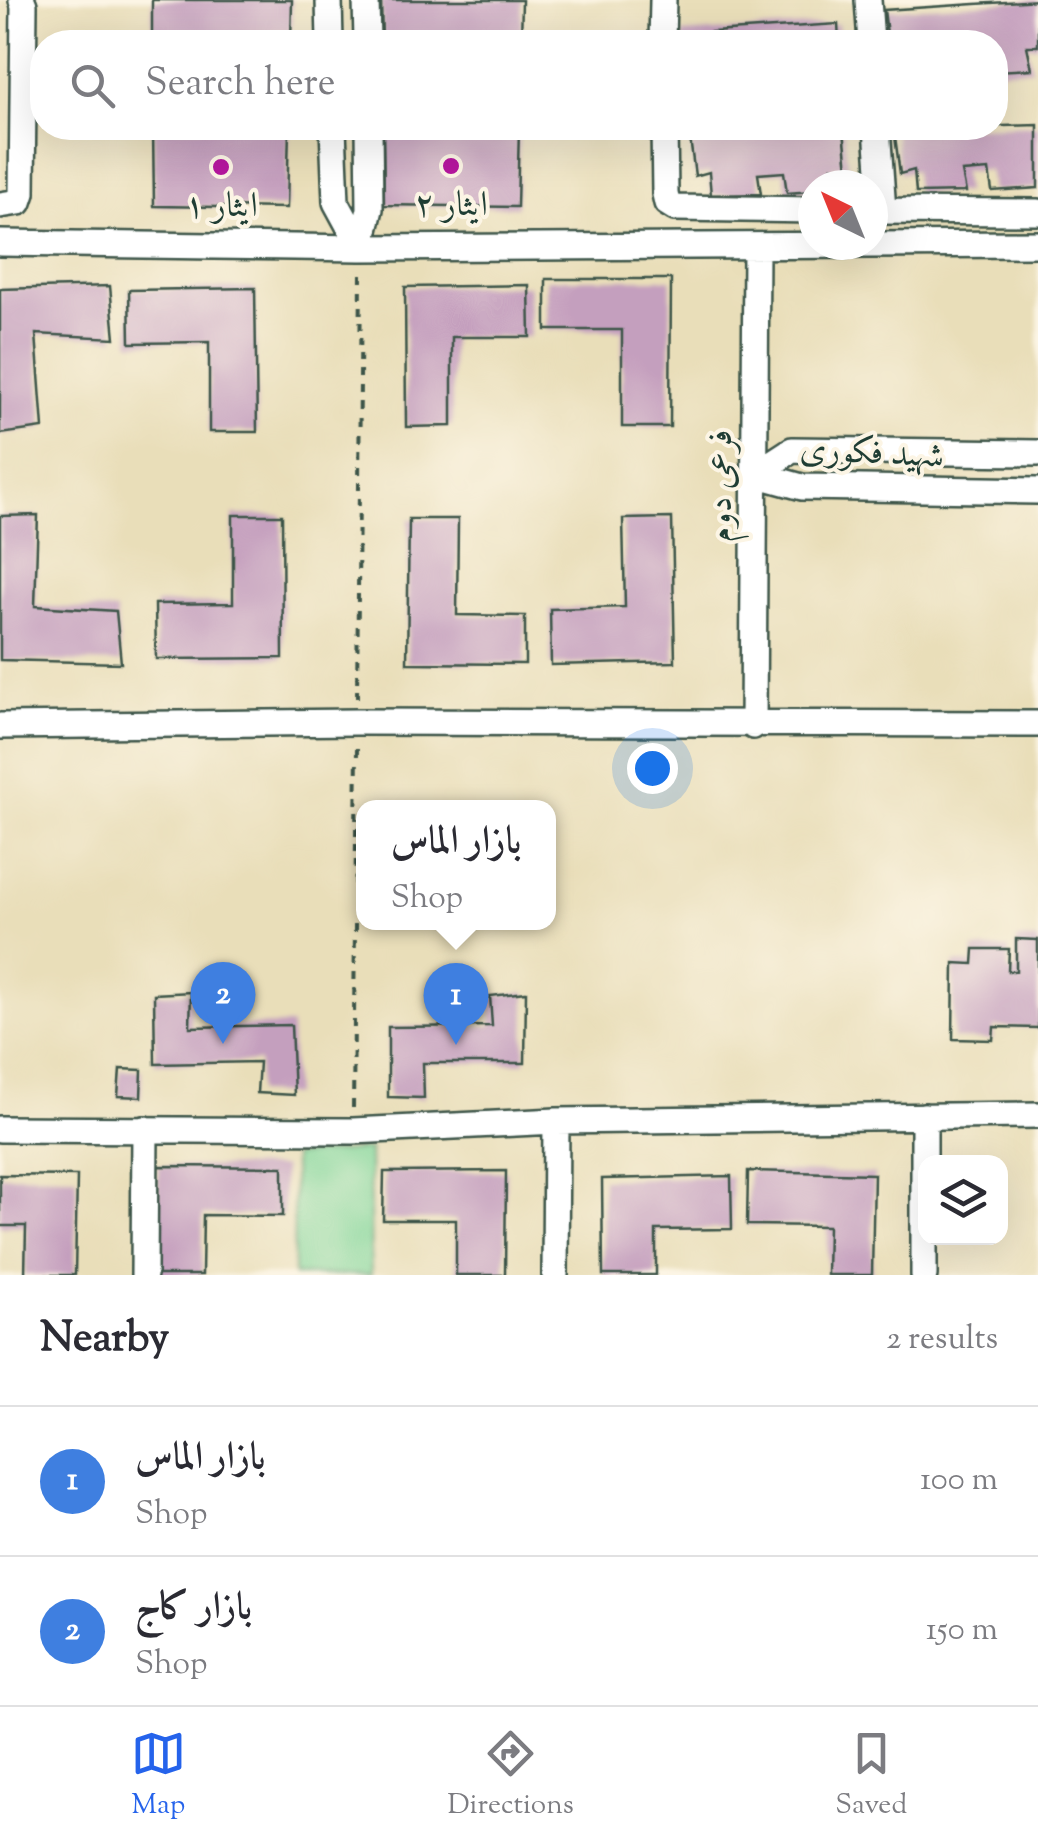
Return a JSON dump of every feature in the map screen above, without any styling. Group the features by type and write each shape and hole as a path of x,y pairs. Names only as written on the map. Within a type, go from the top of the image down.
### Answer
{"street":[{"path":"0,206 19,202 22,193 22,0"},
{"path":"328,0 329,30"},
{"path":"366,0 367,30"},
{"path":"662,30 663,0"},
{"path":"868,0 871,30"},
{"path":"334,140 336,202 362,248"},
{"path":"362,248 370,209 369,140"},
{"path":"664,140 665,194 675,208 798,210"},
{"path":"878,140 878,170"},
{"path":"888,211 1038,212"},
{"path":"0,243 362,248 1038,244"},
{"name":"فرعی دوم","path":"753,726 756,247"},
{"name":"شهید فکوری","path":"754,474 792,450 1038,453"},
{"name":"شهید فکوری","path":"754,474 802,488 1038,491"},
{"path":"0,726 357,722 1038,724"},
{"path":"0,1128 353,1131 556,1121 1038,1115"},
{"path":"924,1116 924,1275"},
{"path":"556,1121 556,1275"},
{"path":"144,1275 146,1130"}],"path":[{"path":"356,800 362,248"},
{"path":"353,1131 356,824"}],"green space":[{"path":"369,1149 371,1275 294,1275 293,1156"}],"building":[{"path":"152,0 292,0 291,30 152,30"},
{"path":"381,0 522,0 521,30 382,30"},
{"path":"1038,0 1038,46 1027,46 1032,69 1008,70 1008,30 886,30 884,10"},
{"path":"838,24 838,30 744,30"},
{"path":"1038,125 1038,188 992,191 989,170 962,172 966,192 916,193 914,170 900,174 895,140 1008,140 1008,126"},
{"name":"ایثار ۱","path":"153,140 289,140 287,208 154,206"},
{"name":"ایثار ۲","path":"383,140 519,140 517,207 384,205"},
{"path":"690,140 845,140 848,169 798,170 798,192 787,193 784,172 758,174 761,194 711,195 709,172 695,176"},
{"path":"546,279 671,279 670,427 622,427 622,330 546,330"},
{"path":"529,285 530,337 452,337 452,426 406,427 405,287"},
{"path":"110,286 115,338 36,334 43,428 0,434 0,289"},
{"path":"255,288 257,432 209,432 209,342 130,343 129,290"},
{"path":"38,515 35,606 116,611 121,663 0,660 0,516"},
{"path":"233,515 282,515 283,658 156,659 155,604 233,603"},
{"path":"672,518 675,662 551,665 550,609 625,607 623,519"},
{"path":"409,519 458,519 457,615 525,616 525,664 407,663"},
{"path":"1016,939 1038,940 1038,1028 994,1027 993,1040 953,1039 954,963 973,964 974,949 1009,949 1008,971 1016,971"},
{"path":"191,992 190,1027 291,1025 294,1095 257,1093 259,1062 155,1064 154,994"},
{"path":"526,992 525,1063 423,1063 424,1098 388,1097 388,1027 492,1026 490,996"},
{"path":"120,1069 142,1070 141,1097 118,1096"},
{"path":"158,1166 283,1167 283,1216 203,1215 202,1275 157,1275"},
{"path":"506,1171 505,1275 456,1275 456,1220 383,1220 384,1172"},
{"path":"748,1171 874,1174 872,1275 827,1275 828,1226 747,1225"},
{"path":"0,1175 77,1176 75,1275 25,1275 26,1226 0,1226"},
{"path":"731,1176 732,1229 656,1230 656,1275 603,1275 602,1179"}],"place":[{"name":"ایثار ۲","path":"451,166"},
{"name":"ایثار ۱","path":"221,167"},
{"name":"بازار کاج","path":"223,1044"},
{"name":"بازار الماس","path":"456,1045"}]}
